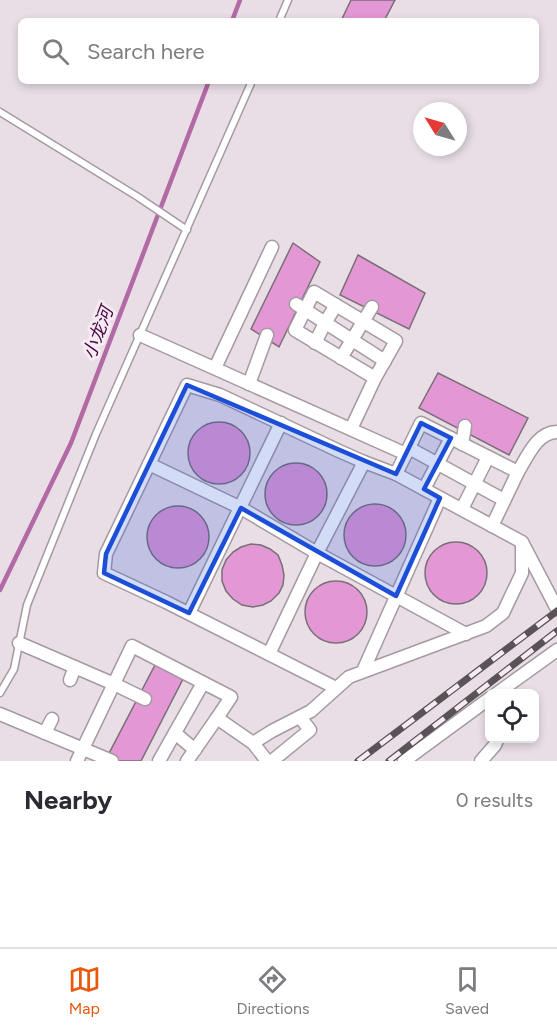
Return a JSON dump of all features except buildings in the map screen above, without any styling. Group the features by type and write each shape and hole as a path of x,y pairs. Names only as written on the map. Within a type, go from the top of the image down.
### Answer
{"street":[{"path":"215,368 272,247"},
{"path":"351,429 375,378 396,341 315,292 301,308 295,330 375,378"},
{"path":"315,342 336,305"},
{"path":"341,358 372,307"},
{"path":"301,308 385,361"},
{"path":"140,335 351,429 438,463 504,500"},
{"path":"249,384 267,335"},
{"path":"336,688 189,613 104,573 106,554 187,385 220,395 363,462 396,474 522,542 557,609"},
{"path":"189,613 281,423"},
{"path":"396,474 422,423 518,472"},
{"path":"424,489 438,463 465,426"},
{"path":"492,526 518,472 537,442 546,434 557,432"},
{"path":"462,509 488,457"},
{"path":"269,654 316,553 363,462"},
{"path":"149,464 241,508 316,553 466,634"},
{"path":"363,671 440,498"},
{"path":"253,743 311,711 349,676 486,626 503,613 522,573 522,542"},
{"path":"19,643 145,699"},
{"path":"76,761 132,646 231,697 187,761"},
{"path":"510,689 557,650"},
{"path":"70,680 75,668"},
{"path":"159,761 203,683"},
{"path":"404,761 485,701"},
{"path":"0,714 112,761"},
{"path":"272,761 310,730 300,717"},
{"path":"216,718 253,743 267,761"},
{"path":"45,733 52,719"},
{"path":"276,729 290,747"},
{"path":"175,734 195,750"},
{"path":"481,761 496,743"}],"lane":[{"path":"280,18 288,0"},
{"path":"0,693 14,669 27,605 96,434 251,84"},
{"path":"0,112 187,230"}],"highlighted area":[{"path":"187,385 396,474 421,423 451,438 424,489 440,498 396,596 241,508 189,613 104,573 106,554"}],"waterway":[{"name":"小龙河","path":"233,18 240,0"},
{"name":"小龙河","path":"0,590 71,443 208,84"}],"railway":[{"path":"358,761 557,611"},
{"path":"389,761 557,631"}]}
